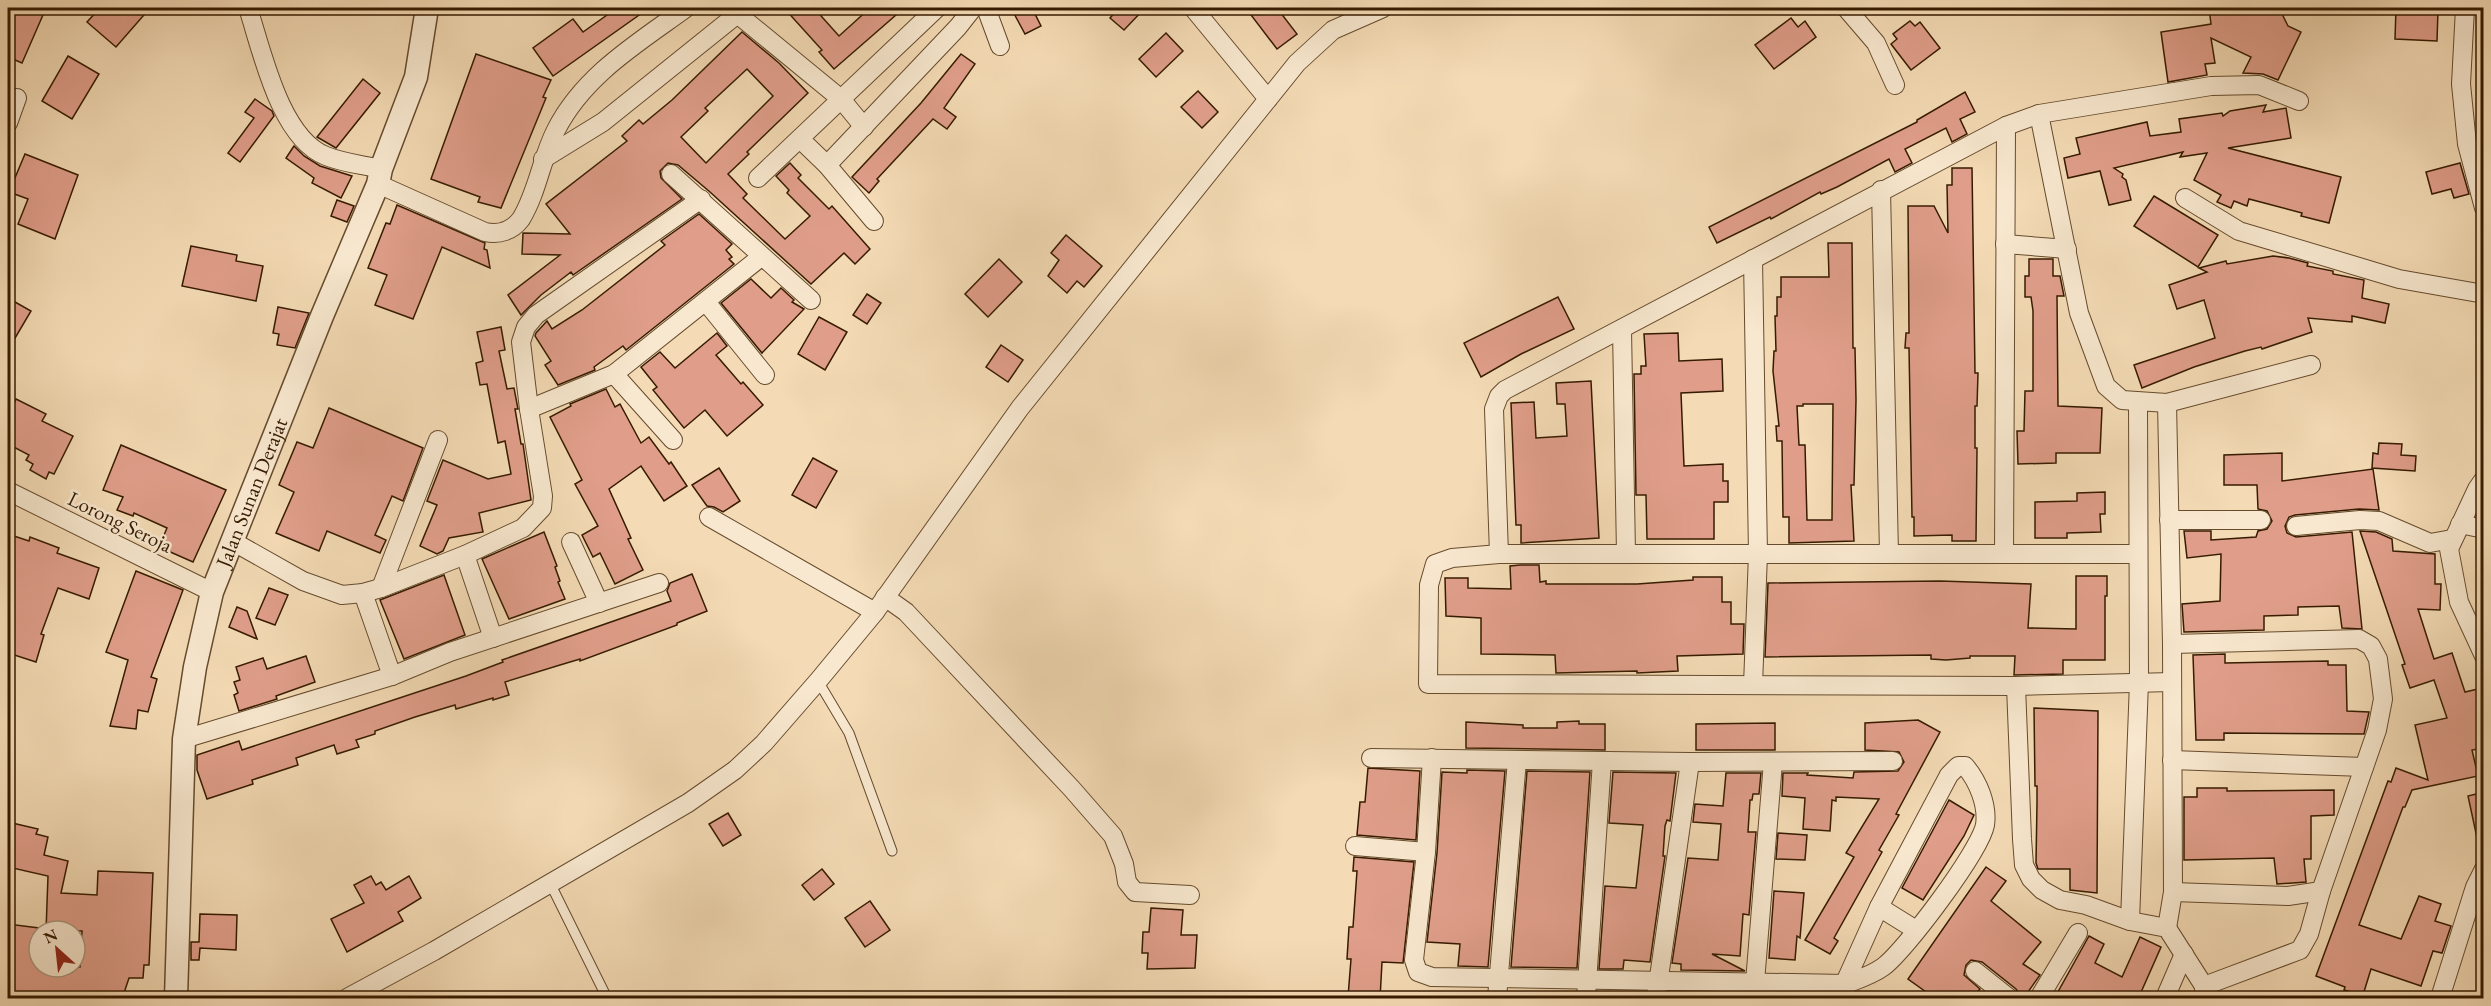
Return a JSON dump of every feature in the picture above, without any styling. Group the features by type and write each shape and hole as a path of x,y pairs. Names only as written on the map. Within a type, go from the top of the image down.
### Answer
{"street":[{"path":"248,8 279,97 297,133 307,145 326,156 380,176 494,234 505,232 517,225 532,201 543,159 562,118 579,94 611,63 686,8"},
{"name":"Jalan Sunan Derajat","path":"176,999 184,739 195,667 212,592 380,176 416,77 427,8"},
{"path":"758,178 937,8"},
{"path":"944,8 958,27"},
{"path":"827,165 958,27 973,8"},
{"path":"986,8 1000,46"},
{"path":"1193,8 1268,99"},
{"path":"347,999 714,787 764,743 880,604 1020,408 1268,99 1313,46 1334,30 1383,8"},
{"path":"1846,8 1876,43 1895,85"},
{"path":"2465,8 2461,84 2467,144 2484,208"},
{"path":"543,159 603,122 738,9 841,99 864,127"},
{"path":"1499,554 1494,409 1499,396 1881,190 2006,126 2039,114 2211,86 2259,85 2299,101"},
{"path":"8,123 17,98"},
{"path":"2039,114 2079,313 2106,386 2122,400 2167,403 2311,365"},
{"path":"2004,554 2006,126"},
{"path":"800,139 827,165 874,220"},
{"path":"671,174 811,300"},
{"path":"1881,190 1889,554"},
{"path":"2185,198 2239,231 2399,279 2484,294"},
{"path":"232,541 303,581 342,595 372,591 465,555 523,528 542,508 543,496 529,409 522,342 526,327 536,315 701,199"},
{"path":"2006,244 2067,249"},
{"path":"529,409 614,374 761,257"},
{"path":"1753,259 1758,554 1753,685"},
{"path":"706,302 765,375"},
{"path":"1622,329 1626,554"},
{"path":"614,374 673,440"},
{"path":"2130,921 2139,682 2138,402"},
{"path":"2167,403 2172,644 2173,892 2167,928 2204,992 2300,950 2309,934 2321,891 2377,730 2383,699 2378,658 2371,646 2359,639 2172,644"},
{"path":"392,676 372,591 438,440"},
{"path":"2484,479 2449,549 2459,602 2484,656"},
{"name":"Lorong Seroja","path":"8,491 212,592"},
{"path":"709,517 880,604 906,612 1113,836 1124,864 1127,882 1135,892 1190,895"},
{"path":"2169,520 2261,520"},
{"path":"2296,526 2360,520 2379,521 2430,543 2456,532 2484,529"},
{"path":"571,542 599,603"},
{"path":"2137,554 1499,554 1452,558 1435,564 1429,585 1428,684 2016,686 2172,682"},
{"path":"465,555 493,638"},
{"path":"184,739 392,676 450,652 659,583"},
{"path":"2016,686 2024,865 2031,879 2042,890 2060,900 2086,905 2130,921 2167,928"},
{"path":"1371,758 1690,762 1893,761"},
{"path":"1432,758 1426,852 1414,960 1418,972 1432,977 1587,979 1658,990 1755,982 1842,991 1884,967 1896,957 1970,857 1981,837 1985,824 1983,804 1979,788 1965,766 1958,766 1949,775 1879,907 1842,991"},
{"path":"1497,999 1517,760"},
{"path":"2172,760 2364,767"},
{"path":"1586,999 1602,761"},
{"path":"1658,990 1690,762"},
{"path":"1755,982 1773,762"},
{"path":"1355,846 1426,852"},
{"path":"2440,999 2475,887 2484,869"},
{"path":"2173,892 2288,896 2321,891"},
{"path":"1879,907 1916,930"},
{"path":"2039,999 2078,933"},
{"path":"2165,999 2184,954"},
{"path":"1975,971 2009,999"}],"lane":[{"path":"818,681 849,734 892,850"},
{"path":"550,883 607,999"}],"building":[{"path":"8,8 46,8 22,63 8,57"},
{"path":"100,8 150,8 116,47 87,22"},
{"path":"617,8 649,8 553,76 533,48 573,19 583,32"},
{"path":"784,8 814,8 839,36 870,8 904,8 834,69 819,52 822,50"},
{"path":"1011,8 1032,8 1041,26 1025,34"},
{"path":"1119,8 1145,8 1124,30 1110,18"},
{"path":"1260,8 1277,8 1297,34 1277,49 1251,15"},
{"path":"2209,8 2279,8 2288,26 2301,32 2278,80 2263,74 2243,73 2251,57 2211,38 2215,63 2205,64 2207,75 2168,82 2161,32 2211,24"},
{"path":"2396,8 2438,10 2437,41 2395,39"},
{"path":"1791,18 1798,27 1805,21 1816,37 1774,69 1755,45"},
{"path":"1910,21 1915,26 1920,22 1940,48 1911,70 1891,44 1897,39 1893,34"},
{"path":"742,32 779,63 808,93 747,152 749,154 728,174 747,194 743,198 785,239 810,216 787,193 789,190 776,176 790,163 801,175 798,178 829,209 832,206 870,249 855,264 844,253 811,284 710,192 678,165 668,163 660,171 661,178 682,199 573,275 571,272 541,295 521,315 508,295 560,255 522,254 523,233 570,234 546,204 627,141 622,136 639,120 643,124 672,100","holes":["747,69 773,96 706,163 681,137 708,111 705,108"]},
{"path":"1166,33 1183,51 1156,77 1139,59"},
{"path":"476,54 551,80 543,97 546,98 501,208 478,202 480,197 431,179"},
{"path":"961,54 975,64 944,108 956,117 947,129 933,119 877,179 879,181 869,193 852,177 921,103"},
{"path":"68,56 99,74 72,119 42,101"},
{"path":"363,79 380,93 336,148 317,137"},
{"path":"1198,91 1218,112 1202,128 1181,107"},
{"path":"1965,92 1975,112 1960,119 1967,134 1952,142 1946,128 1905,149 1912,163 1895,172 1889,159 1837,187 1821,194 1820,192 1771,219 1770,217 1717,243 1709,227 1917,122"},
{"path":"255,99 272,111 274,116 240,162 228,153 254,118 245,112"},
{"path":"2266,105 2263,112 2286,108 2291,138 2228,148 2341,177 2329,223 2301,216 2302,213 2249,199 2247,206 2234,201 2231,208 2217,202 2221,195 2194,180 2207,153 2180,157 2183,152 2114,168 2123,174 2122,177 2126,180 2131,200 2109,205 2100,171 2068,178 2064,158 2080,154 2076,138 2147,122 2150,136 2181,132 2179,119 2222,113 2223,116 2230,111"},
{"path":"294,146 304,156 320,166 352,176 341,198 312,183 314,178 286,158"},
{"path":"25,154 78,175 55,239 18,224 28,199 9,192"},
{"path":"2460,163 2469,194 2454,198 2451,189 2432,194 2426,172"},
{"path":"1952,168 1972,168 1975,373 1978,373 1977,406 1975,406 1976,541 1952,541 1952,535 1914,536 1914,517 1912,517 1909,348 1905,348 1906,333 1909,333 1908,206 1934,206 1948,233 1947,185 1952,185"},
{"path":"2154,196 2218,235 2198,267 2134,226"},
{"path":"337,200 354,206 347,222 331,216"},
{"path":"397,205 485,243 484,249 487,250 490,268 442,247 413,319 375,305 387,275 368,268 386,223 390,224"},
{"path":"699,214 732,244 726,250 732,257 729,259 734,264 626,350 623,346 594,367 595,370 558,385 545,365 551,361 535,336 536,333 547,321 552,329 582,310 665,245 661,241"},
{"path":"1066,235 1102,266 1084,287 1077,281 1067,293 1048,276 1059,260 1051,253"},
{"path":"1828,243 1852,243 1856,400 1854,485 1851,485 1854,541 1789,543 1789,517 1783,517 1782,441 1777,441 1776,426 1779,426 1773,371 1774,351 1776,351 1777,297 1781,297 1781,277 1829,277","holes":["1833,404 1832,520 1807,520 1805,445 1799,445 1797,406"]},
{"path":"191,246 237,255 236,261 263,266 256,301 182,286"},
{"path":"2273,256 2308,263 2307,266 2333,271 2333,274 2364,280 2362,298 2389,304 2385,323 2352,316 2352,322 2308,318 2312,332 2262,349 2261,347 2245,351 2194,367 2142,388 2134,365 2215,338 2204,300 2177,309 2169,285 2207,272 2199,268 2226,261 2227,264"},
{"path":"999,259 1022,282 988,317 965,294"},
{"path":"2029,259 2053,259 2053,276 2060,276 2064,296 2057,296 2058,406 2102,408 2100,453 2056,453 2056,463 2018,464 2017,431 2024,431 2025,391 2033,391 2033,311 2031,297 2025,297 2025,276 2029,276"},
{"path":"751,279 771,298 781,288 794,300 792,302 804,309 762,353 721,303"},
{"path":"867,294 881,303 867,324 853,315"},
{"path":"1558,297 1574,329 1521,354 1481,377 1464,343"},
{"path":"8,298 31,311 8,350"},
{"path":"278,307 309,313 295,348 277,345 279,334 273,333"},
{"path":"819,317 847,332 825,370 798,354"},
{"path":"501,327 505,350 499,351 507,389 514,388 518,409 515,409 521,444 523,444 531,500 479,513 483,532 449,538 443,551 437,554 420,546 437,505 427,501 443,460 488,479 511,474 505,441 498,443 487,384 480,385 476,363 483,361 477,332"},
{"path":"717,333 727,346 716,355 763,405 727,436 705,410 684,428 653,390 657,387 641,367 660,352 675,368"},
{"path":"1678,333 1679,361 1722,359 1723,391 1681,393 1684,466 1723,464 1723,481 1728,481 1728,502 1714,502 1714,539 1647,539 1646,495 1636,495 1634,374 1641,374 1641,366 1646,366 1644,334"},
{"path":"1001,345 1023,360 1008,382 986,367"},
{"path":"1591,381 1599,538 1521,543 1521,525 1516,525 1511,403 1534,402 1536,438 1567,436 1565,404 1557,404 1556,383"},
{"path":"606,389 615,407 620,404 641,443 649,437 669,464 671,462 687,486 664,501 641,466 609,489 631,538 628,539 643,570 615,584 600,553 593,557 582,535 598,526 575,484 582,480 550,417 571,406 570,404"},
{"path":"16,399 46,414 42,421 73,436 54,474 49,472 46,479 30,470 33,464 26,460 29,455 8,444 8,403 13,406"},
{"path":"329,408 423,448 403,501 392,496 375,535 386,540 380,553 327,531 319,551 276,533 294,492 279,485 297,442 313,448"},
{"path":"2379,443 2402,444 2401,455 2416,456 2415,471 2372,468 2373,453 2378,454"},
{"path":"121,445 226,490 193,562 159,547 167,528 134,513 133,516 117,510 123,497 103,490"},
{"path":"2282,453 2282,481 2373,469 2379,510 2359,509 2295,515 2289,517 2285,526 2287,533 2296,537 2352,532 2362,629 2342,628 2339,606 2298,607 2298,615 2264,616 2264,630 2184,632 2182,604 2220,601 2221,554 2187,558 2184,531 2211,531 2211,540 2256,537 2258,531 2267,529 2272,521 2267,511 2258,509 2257,485 2224,485 2224,455"},
{"path":"813,458 837,471 816,508 792,495"},
{"path":"719,468 740,501 723,512 707,506 692,485"},
{"path":"2105,492 2105,514 2100,514 2101,532 2067,533 2067,538 2035,538 2035,502 2077,501 2077,493"},
{"path":"2360,531 2376,532 2392,539 2393,551 2435,554 2435,584 2441,584 2440,610 2418,609 2434,659 2452,653 2465,692 2478,689 2484,714 2484,748 2472,750 2478,776 2412,790 2403,807 2359,925 2401,939 2419,896 2441,904 2435,921 2451,926 2442,953 2433,951 2421,986 2371,969 2363,995 2344,990 2345,987 2316,976 2388,781 2391,782 2396,768 2428,780 2415,725 2447,718 2434,680 2410,688 2402,665 2405,664"},
{"path":"544,532 557,566 555,567 560,581 558,582 565,599 509,619 482,559"},
{"path":"8,534 29,541 30,537 59,548 57,553 99,568 89,599 58,588 41,634 44,635 36,662 8,653"},
{"path":"1539,565 1540,582 1546,581 1546,584 1637,584 1693,580 1693,577 1722,577 1722,602 1731,602 1731,624 1744,624 1743,654 1677,656 1678,671 1556,673 1555,655 1481,654 1481,618 1446,616 1445,578 1468,578 1468,588 1511,589 1510,566"},
{"path":"136,571 183,590 151,677 157,679 148,712 138,710 136,729 110,726 128,660 106,652"},
{"path":"692,574 707,611 677,623 677,625 580,661 580,659 505,682 509,695 456,709 455,705 415,717 356,740 359,747 337,754 334,745 296,758 298,765 252,780 253,784 207,799 197,770 197,755 239,741 242,750 466,676 503,662 502,660 671,601 667,591 670,583"},
{"path":"444,575 465,635 404,659 380,600"},
{"path":"2076,576 2107,576 2105,660 2063,660 2063,674 2014,675 2015,656 1970,656 1970,658 1946,660 1931,659 1931,655 1765,657 1768,583 1940,581 2031,584 2028,628 2076,629"},
{"path":"269,588 288,595 275,625 256,618"},
{"path":"237,607 247,611 257,639 229,627"},
{"path":"2225,654 2225,663 2328,661 2328,665 2346,665 2347,711 2369,712 2364,734 2224,733 2224,740 2196,740 2193,655"},
{"path":"306,656 315,682 276,696 277,699 239,711 234,695 238,693 234,682 240,680 236,667 263,658 267,669"},
{"path":"2034,708 2098,711 2097,893 2070,890 2070,869 2038,869 2036,863 2037,786 2035,786"},
{"path":"1918,720 1940,732 1896,814 1899,815 1879,850 1882,852 1834,938 1838,941 1830,954 1805,940 1854,857 1846,853 1879,799 1836,797 1836,801 1832,800 1830,831 1803,829 1805,798 1782,796 1783,773 1853,778 1854,772 1898,771 1904,762 1899,752 1865,750 1865,723"},
{"path":"1579,721 1579,724 1605,724 1605,750 1466,748 1466,722 1523,725 1523,728 1557,728 1557,722"},
{"path":"1775,723 1775,750 1696,750 1696,724"},
{"path":"1368,768 1420,771 1416,840 1357,835 1360,802 1365,802"},
{"path":"1467,770 1505,771 1488,967 1458,966 1460,944 1427,942 1437,853 1442,772 1467,773"},
{"path":"1527,771 1590,772 1577,968 1511,967"},
{"path":"1613,772 1676,773 1670,821 1667,820 1665,826 1663,856 1665,856 1650,962 1624,960 1623,969 1599,969 1605,886 1636,888 1643,825 1609,823"},
{"path":"1726,773 1761,773 1759,794 1753,794 1750,800 1748,832 1756,832 1749,915 1743,914 1740,956 1712,954 1745,971 1681,970 1681,964 1672,963 1688,858 1718,860 1721,824 1693,822 1695,804 1723,806"},
{"path":"2197,788 2227,788 2227,791 2334,790 2334,815 2311,816 2311,859 2304,859 2306,882 2277,884 2274,858 2184,860 2184,797 2197,797"},
{"path":"2484,792 2484,837 2477,838 2468,796"},
{"path":"1949,800 1974,815 1964,836 1923,900 1902,888"},
{"path":"728,813 741,835 723,846 709,824"},
{"path":"8,822 38,829 36,834 48,837 44,855 68,861 61,893 97,895 98,871 153,873 149,965 144,965 143,978 129,978 122,999 8,999 8,924 27,926 27,979 87,979 87,919 46,919 48,876 8,867"},
{"path":"1778,833 1807,835 1805,860 1776,859"},
{"path":"1354,857 1414,862 1403,963 1382,962 1380,999 1348,997 1351,959 1347,959 1349,927 1353,927 1357,871 1353,871"},
{"path":"1986,867 2006,881 1991,901 2041,942 2023,964 2040,975 2023,999 2016,989 1982,962 1971,960 1966,965 1964,975 1980,989 1971,999 1936,999 1908,979"},
{"path":"822,869 834,884 814,900 802,885"},
{"path":"371,876 376,885 381,882 386,890 409,876 421,898 398,912 403,921 347,952 331,919 364,903 354,885"},
{"path":"1774,891 1804,893 1800,938 1797,936 1795,960 1769,958"},
{"path":"870,901 890,930 865,947 845,918"},
{"path":"1151,908 1183,910 1181,935 1197,935 1195,968 1147,969 1148,953 1142,953 1143,932 1149,932"},
{"path":"200,914 237,915 236,950 200,948 199,960 191,960 191,942 199,942"},
{"path":"2089,936 2104,944 2095,963 2122,977 2140,937 2161,947 2138,999 2054,999"}]}
